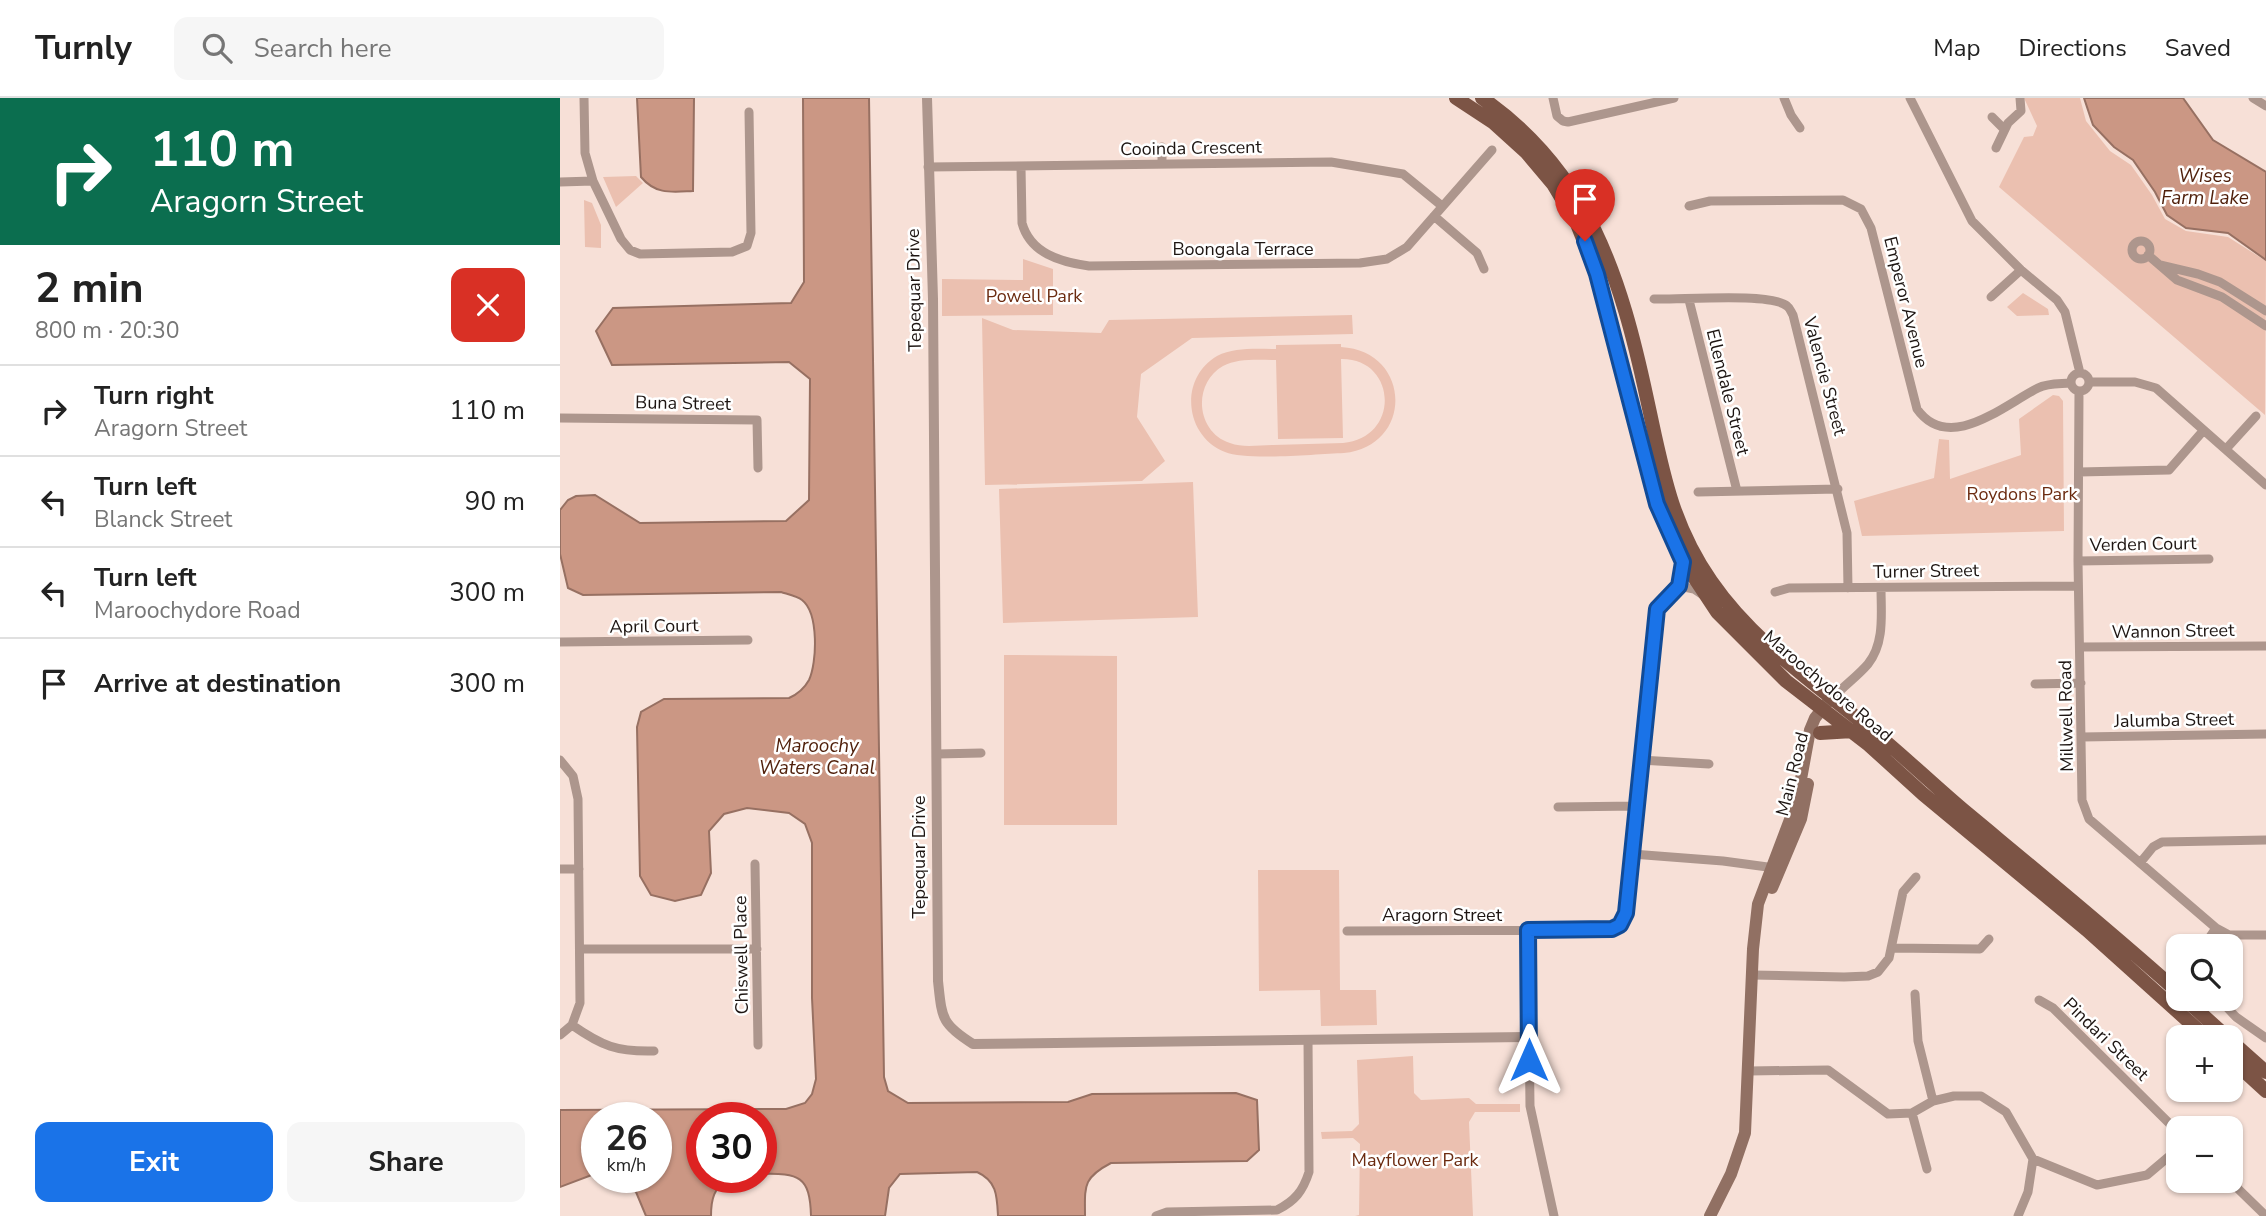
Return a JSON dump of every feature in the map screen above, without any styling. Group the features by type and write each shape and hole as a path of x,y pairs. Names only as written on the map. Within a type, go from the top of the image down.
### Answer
{"main road":[{"name":"Maroochydore Road","path":"1456,98 1494,123 1526,152 1553,184 1577,223 1597,274 1657,504 1683,562 1706,597 1766,663 1827,707 1883,739 2166,983"},
{"name":"Maroochydore Road","path":"1482,98 1515,122 1548,156 1575,193 1594,228 1616,284 1632,339 1668,493 1700,564 1721,595 1827,707 1923,794 2077,922 2166,984"},
{"name":"Main Road","path":"1710,1216 1731,1174 1745,1133 1758,904 1804,811 1814,750 1827,707"},
{"name":"Main Road","path":"1775,868 1797,801 1810,730 1827,707"},
{"path":"1819,733 1853,731"},
{"path":"2198,1011 2214,1025"},
{"path":"2243,1051 2266,1072"},
{"path":"2243,1070 2266,1091"}],"street":[{"path":"584,98 585,153 593,181 621,239 630,250 639,254 732,252 747,246 751,233 749,112"},
{"name":"Tepequar Drive","path":"927,98 933,299 938,981 941,1012 950,1030 973,1044 1529,1037"},
{"path":"1553,98 1557,116 1563,121 1674,98"},
{"path":"1784,98 1791,115 1801,128"},
{"path":"1910,98 1972,221 2021,270 2057,300 2065,312 2080,373"},
{"path":"1996,148 2008,122 2021,111 2020,98"},
{"path":"2253,98 2266,106"},
{"path":"1992,117 2004,129"},
{"path":"1162,147 1162,164"},
{"name":"Boongala Terrace","path":"1021,167 1022,223 1028,240 1037,249 1051,256 1077,264 1376,262 1407,247 1492,150"},
{"name":"Cooinda Crescent","path":"928,167 1331,162 1396,172 1410,178 1442,206"},
{"path":"560,183 593,181"},
{"name":"Emperor Avenue","path":"1689,206 1710,201 1843,200 1861,209 1871,228 1917,409 1932,424 1943,428 1962,427 2010,407 2039,387 2070,383"},
{"path":"1434,216 1477,253 1484,269"},
{"path":"2148,255 2177,281 2213,293 2266,326"},
{"path":"2158,264 2220,282 2266,311"},
{"path":"1991,297 2021,270"},
{"name":"Valencie Street","path":"1654,299 1740,298 1775,300 1787,306 1793,315 1838,489 1847,533 1848,588"},
{"name":"Ellendale Street","path":"1689,300 1737,491"},
{"path":"2242,312 2249,302"},
{"path":"2080,373 2087,376 2089,382 2086,389 2079,392 2073,389 2070,383 2073,376 2080,373"},
{"path":"2089,382 2135,382 2156,388 2266,485"},
{"name":"Millwell Road","path":"2079,392 2078,586 2082,800 2089,819 2216,928 2229,935 2266,935"},
{"path":"2226,449 2256,416"},
{"name":"Buna Street","path":"560,418 757,420 758,468"},
{"path":"2079,472 2169,470 2203,431"},
{"path":"1698,492 1838,489"},
{"name":"Verden Court","path":"2078,561 2209,559"},
{"path":"1683,562 1679,586 1657,609 1632,855 1723,861 1775,868"},
{"path":"1679,586 1694,589 1706,597"},
{"name":"Turner Street","path":"1775,592 1788,588 2078,586"},
{"path":"1827,707 1867,664 1876,650 1880,633 1881,588"},
{"name":"April Court","path":"560,642 748,640"},
{"name":"Wannon Street","path":"2081,648 2266,646"},
{"path":"2035,684 2081,683"},
{"name":"Jalumba Street","path":"2082,737 2266,734"},
{"path":"937,754 981,753"},
{"path":"560,760 573,776 578,799 581,949 580,1003 572,1026 560,1035"},
{"path":"1640,760 1709,764"},
{"path":"1558,807 1637,806"},
{"path":"2140,863 2153,847 2162,842 2266,841"},
{"name":"Aragorn Street","path":"1347,931 1603,930 1620,925 1626,913 1632,855"},
{"name":"Chiswell Place","path":"755,864 758,1045"},
{"path":"560,870 579,869"},
{"path":"1752,975 1868,976 1878,972 1889,958 1902,892 1916,877"},
{"path":"2212,934 2216,928"},
{"path":"1528,930 1530,1106 1554,1216"},
{"path":"1891,948 1980,949 1989,939"},
{"path":"581,949 757,949"},
{"path":"1915,994 1918,1041 1933,1101"},
{"name":"Pindari Street","path":"2039,1000 2053,1009 2166,1120"},
{"path":"2230,1011 2266,1038"},
{"path":"572,1026 606,1047 635,1052 654,1051"},
{"path":"1156,1216 1167,1212 1277,1210 1299,1195 1305,1186 1308,1172 1308,1040"},
{"path":"1749,1071 1828,1070 1888,1114 1912,1113 1933,1101 1954,1096 1981,1096 2006,1112 2033,1159 2096,1185 2147,1175 2166,1158"},
{"path":"1912,1113 1927,1169"},
{"path":"2018,1216 2028,1192 2033,1159"},
{"path":"2242,1193 2266,1216"}],"green space":[{"path":"2024,98 2080,98 2086,121 2110,151 2131,165 2165,219 2186,231 2228,237 2266,261 2265,415 1999,187 2024,137 2033,136 2037,126"},
{"path":"636,176 643,183 616,207 603,177"},
{"path":"584,200 592,203 601,225 601,248 585,247"},
{"name":"Powell Park","path":"1023,259 1053,269 1053,315 942,316 942,279 1023,280"},
{"path":"2023,293 2048,309 2049,315 2017,316 2007,307"},
{"path":"1352,315 1353,334 1192,338 1141,374 1137,417 1165,461 1142,481 985,485 982,318 1013,330 1101,333 1109,320"},
{"path":"1341,344 1341,347 1364,352 1381,364 1392,380 1395,399 1393,417 1383,434 1367,447 1344,453 1249,456 1225,452 1211,444 1194,420 1191,406 1196,378 1205,366 1224,353 1246,349 1276,349 1276,345","holes":["1341,359 1360,362 1373,371 1382,384 1385,399 1383,414 1375,428 1362,438 1343,443 1240,445 1219,437 1210,429 1205,419 1203,395 1213,374 1223,366 1235,362 1276,360 1278,439 1343,438"]},
{"name":"Roydons Park","path":"2053,395 2059,396 2063,401 2064,531 1862,536 1854,501 1934,478 1939,439 1949,440 1950,479 2021,455 2019,419"},
{"path":"1193,482 1198,617 1003,623 999,489"},
{"path":"1004,655 1117,656 1117,825 1004,825"},
{"path":"1258,870 1339,870 1340,990 1376,990 1377,1025 1321,1026 1320,990 1259,991"},
{"name":"Mayflower Park","path":"1413,1056 1414,1093 1421,1100 1469,1098 1476,1104 1520,1104 1520,1112 1475,1112 1469,1122 1473,1216 1355,1216 1359,1215 1360,1144 1353,1138 1322,1139 1321,1132 1352,1131 1359,1124 1357,1060"}],"water":[{"path":"637,98 694,98 693,191 659,190 641,177"},
{"name":"Maroochy Waters Canal","path":"803,98 869,98 884,1077 888,1091 908,1103 1068,1102 1092,1094 1236,1093 1257,1100 1259,1150 1247,1161 1111,1163 1095,1174 1087,1184 1085,1216 998,1216 992,1185 977,1172 900,1174 889,1188 885,1216 811,1216 805,1185 793,1176 777,1175 777,1109 805,1103 812,1094 816,1079 812,998 812,843 805,824 789,813 747,808 724,814 709,831 711,873 701,895 675,901 651,895 640,876 637,727 641,712 664,699 789,698 798,693 809,680 814,662 814,627 808,606 802,600 781,592 583,595 568,588 560,554 560,510 568,500 576,496 595,495 640,523 786,521 809,500 810,379 789,362 612,365 596,331 613,308 791,303 804,282"},
{"name":"Wises Farm Lake","path":"2084,98 2183,98 2213,140 2266,172 2266,260 2228,233 2186,228 2167,215 2133,160 2114,147 2093,125"},
{"name":"Maroochy Waters Canal","path":"686,1109 686,1193 715,1193 711,1216 646,1216 636,1193 672,1193 672,1110"},
{"name":"Maroochy Waters Canal","path":"560,1110 581,1110 581,1179 560,1187"}],"route":[{"path":"1529,1060 1528,930 1603,930 1612,929 1624,920 1653,631 1657,609 1679,586 1683,562 1657,504 1597,274 1585,241"}]}
